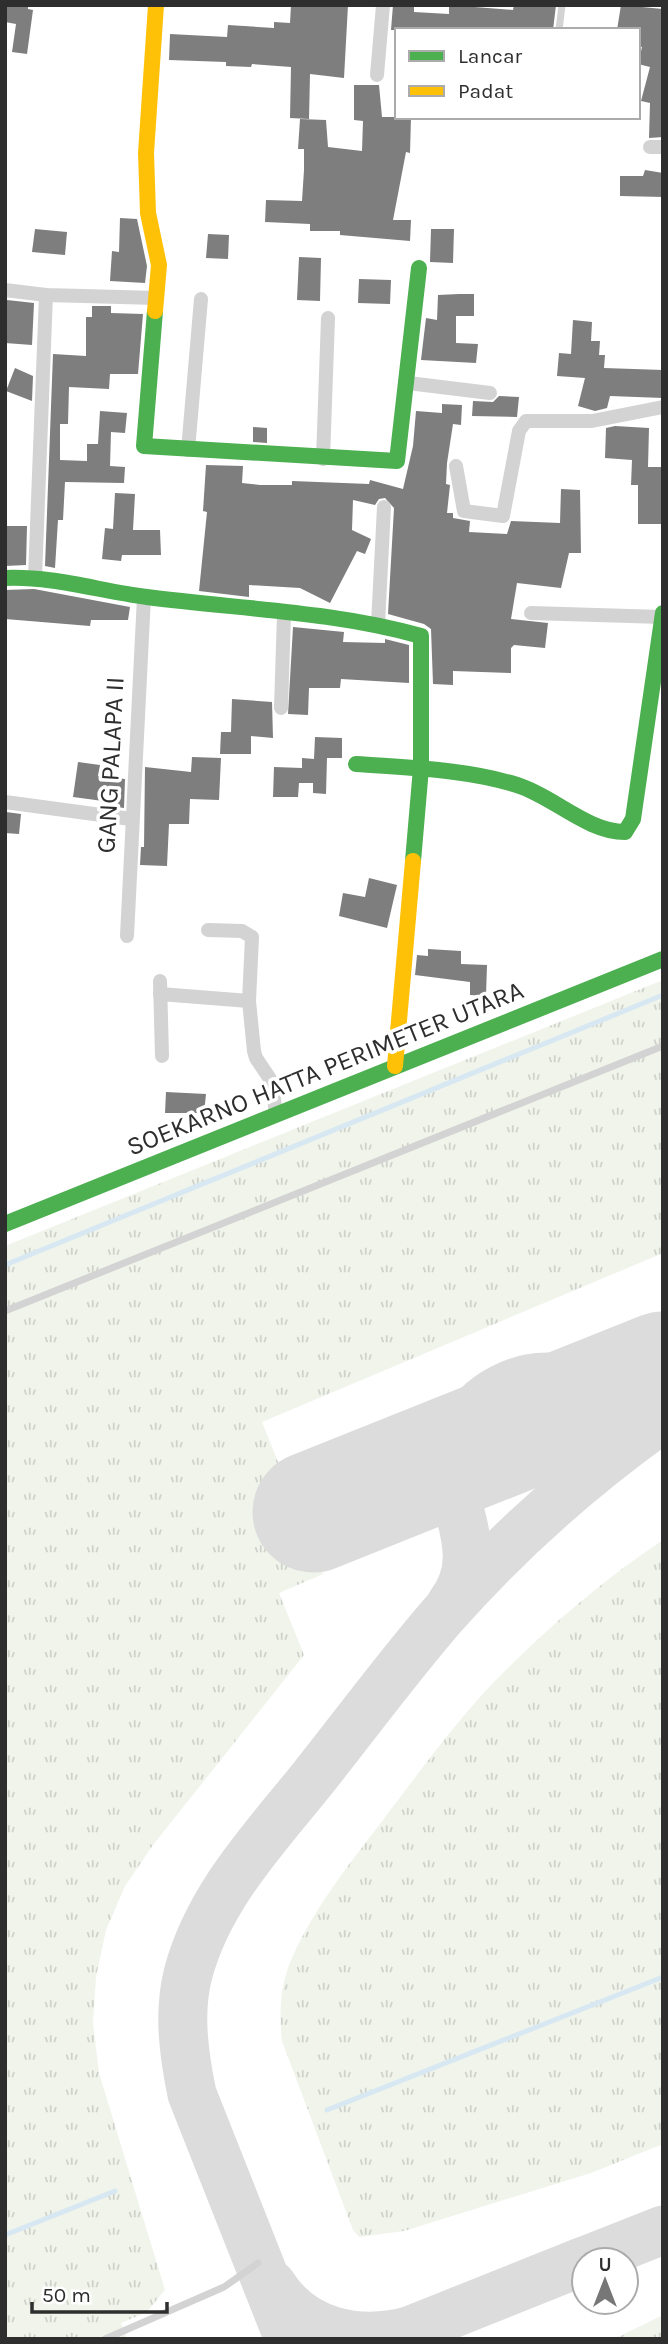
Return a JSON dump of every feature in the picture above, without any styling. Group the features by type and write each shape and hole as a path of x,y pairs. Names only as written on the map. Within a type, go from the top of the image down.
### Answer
{"street":[{"path":"156,5 146,153 148,213 159,265 144,446 323,459 399,460 419,268"},
{"path":"377,75 383,5"},
{"path":"5,290 46,295 157,298"},
{"path":"35,577 46,295"},
{"path":"188,450 201,299"},
{"path":"323,459 328,318"},
{"path":"408,383 490,393"},
{"path":"456,466 464,511 503,516 519,431 526,421 592,421 663,407"},
{"path":"377,624 384,507"},
{"path":"5,578 35,577 144,597 377,624 421,636 421,768 395,1066"},
{"name":"GANG PALAPA II","path":"127,936 144,597"},
{"path":"356,764 461,770 503,780 540,793 609,830 625,832 633,819 662,615 531,613"},
{"path":"281,708 284,615"},
{"path":"5,802 131,819"},
{"path":"208,930 242,931 252,937 248,1001 256,1059 272,1082 275,1115"},
{"name":"SOEKARNO HATTA PERIMETER UTARA","path":"5,1224 663,959"},
{"path":"162,1056 160,988 248,1001"}],"lane":[{"path":"559,28 562,5"},
{"path":"5,1311 663,1045"},
{"path":"105,2339 225,2287 258,2263"}],"green space":[{"path":"663,980 663,1253 262,1422 323,1574 279,1593 304,1655 153,1845 125,1886 106,1930 96,1977 93,2023 99,2073 165,2290 147,2312 121,2323 127,2339 5,2339 5,1246"},
{"path":"663,1540 663,2144 591,2173 404,2231 359,2237 353,2230 282,2041 281,1999 292,1958 311,1921 346,1869 481,1696 576,1606"},
{"path":"663,2315 663,2339 614,2339"}],"building":[{"path":"5,5 28,5 28,9 33,10 27,54 12,52 16,24 5,22"},
{"path":"291,5 348,5 344,78 310,74 309,119 290,118 291,67 252,64 251,67 226,66 226,62 169,60 170,34 227,37 228,25 274,28 274,22 290,23"},
{"path":"393,5 414,5 414,12 449,14 449,5 513,10 514,5 556,5 553,28 391,30"},
{"path":"621,5 663,9 663,137 649,138 650,103 641,101 650,67 640,64 640,28 617,28"},
{"path":"354,85 379,85 382,117 411,119 410,153 406,152 393,220 411,220 410,241 340,235 340,231 310,231 310,224 265,222 266,200 302,201 304,149 298,149 300,119 326,120 328,147 362,151 363,121 354,120"},
{"path":"645,170 663,173 663,197 620,196 620,176 643,176"},
{"path":"120,218 137,219 147,266 145,283 110,281 112,251 119,252"},
{"path":"35,229 67,232 65,255 32,252"},
{"path":"431,229 454,229 453,263 430,262"},
{"path":"208,234 229,235 228,259 206,258"},
{"path":"299,257 321,258 320,301 297,300"},
{"path":"359,279 391,280 390,304 358,303"},
{"path":"474,294 474,316 456,316 456,343 478,344 476,363 421,360 426,318 437,320 438,295"},
{"path":"7,300 34,303 32,345 5,343"},
{"path":"92,306 111,306 111,313 143,314 138,374 110,374 109,389 69,387 68,424 60,424 60,460 87,461 87,444 98,444 100,411 127,413 125,433 111,432 110,466 125,467 124,483 65,482 63,520 58,520 55,568 45,566 53,354 86,356 86,317 92,317"},
{"path":"573,320 592,322 591,341 600,341 599,355 605,355 604,368 663,370 663,398 610,396 607,408 595,411 578,406 585,378 557,376 559,353 571,354"},
{"path":"15,368 33,376 32,401 6,391"},
{"path":"499,396 519,397 517,417 472,416 473,401 493,402"},
{"path":"442,404 462,405 461,425 453,424 447,463 446,484 450,485 447,513 453,513 453,518 470,521 469,532 507,534 511,521 560,523 561,489 580,490 581,553 569,553 561,588 517,583 511,619 548,623 545,648 514,645 511,648 511,673 453,671 453,685 433,684 431,629 424,624 388,614 394,508 385,498 379,499 375,505 353,500 352,530 371,539 365,554 357,551 330,603 300,588 249,585 249,597 199,591 207,512 203,511 206,465 243,466 242,483 292,485 292,481 369,484 370,480 403,489 413,446 416,411 442,413"},
{"path":"253,427 267,428 267,443 253,442"},
{"path":"606,428 649,428 648,467 663,467 663,524 638,524 638,485 631,485 632,460 605,458"},
{"path":"115,493 135,494 133,530 160,530 161,555 122,555 121,561 102,559 105,528 113,529"},
{"path":"5,526 27,526 26,565 5,566"},
{"path":"34,589 130,607 128,620 91,620 90,626 5,619 5,590"},
{"path":"293,627 344,632 343,642 385,643 385,639 409,645 409,683 341,679 340,688 309,688 308,715 288,714"},
{"path":"232,699 272,702 273,738 251,736 251,754 220,754 221,732 231,732"},
{"path":"315,737 342,738 342,758 327,758 326,794 313,793 313,783 299,783 298,797 273,797 274,767 302,768 302,758 314,759"},
{"path":"192,757 221,758 219,800 190,799 189,824 169,824 167,866 140,865 141,847 144,847 145,767 191,772"},
{"path":"78,762 100,765 98,776 125,779 124,808 102,805 103,801 73,797"},
{"path":"6,812 21,814 19,834 5,833"},
{"path":"369,878 397,885 387,928 339,916 343,893 365,897"},
{"path":"428,949 461,951 461,964 487,965 486,996 470,995 470,982 415,975 417,955 428,956"},
{"path":"166,1092 206,1094 204,1113 165,1113"}],"waterway":[{"path":"5,1265 663,995"},
{"path":"327,2110 663,1977"},
{"path":"5,2235 115,2191"}],"taxiway":[{"path":"451,1604 463,1582 467,1560 466,1539 453,1474 454,1452 461,1429 478,1406 502,1388 530,1379 559,1378 609,1386 663,1370"},
{"path":"289,2339 192,2094 185,2049 183,2004 188,1974 197,1946 209,1919 240,1870 442,1616 519,1536 604,1463 663,1418"},
{"path":"622,2246 663,2230"},
{"path":"409,2331 570,2267"},
{"path":"272,2285 284,2301 315,2324 351,2335 390,2335 409,2331 396,2339"}],"runway":[{"path":"313,1512 663,1372"}],"traffic: fast":[{"path":"155,311 144,446 397,461 419,268"},
{"path":"5,578 41,579 147,597 319,616 421,636 421,768 413,861"},
{"path":"356,764 437,770 517,785 597,826 625,832 633,819 663,613"},
{"path":"5,1224 663,959"}],"traffic: slow":[{"path":"155,311 159,265 148,213 146,153 156,5"},
{"path":"395,1066 413,861"}]}
